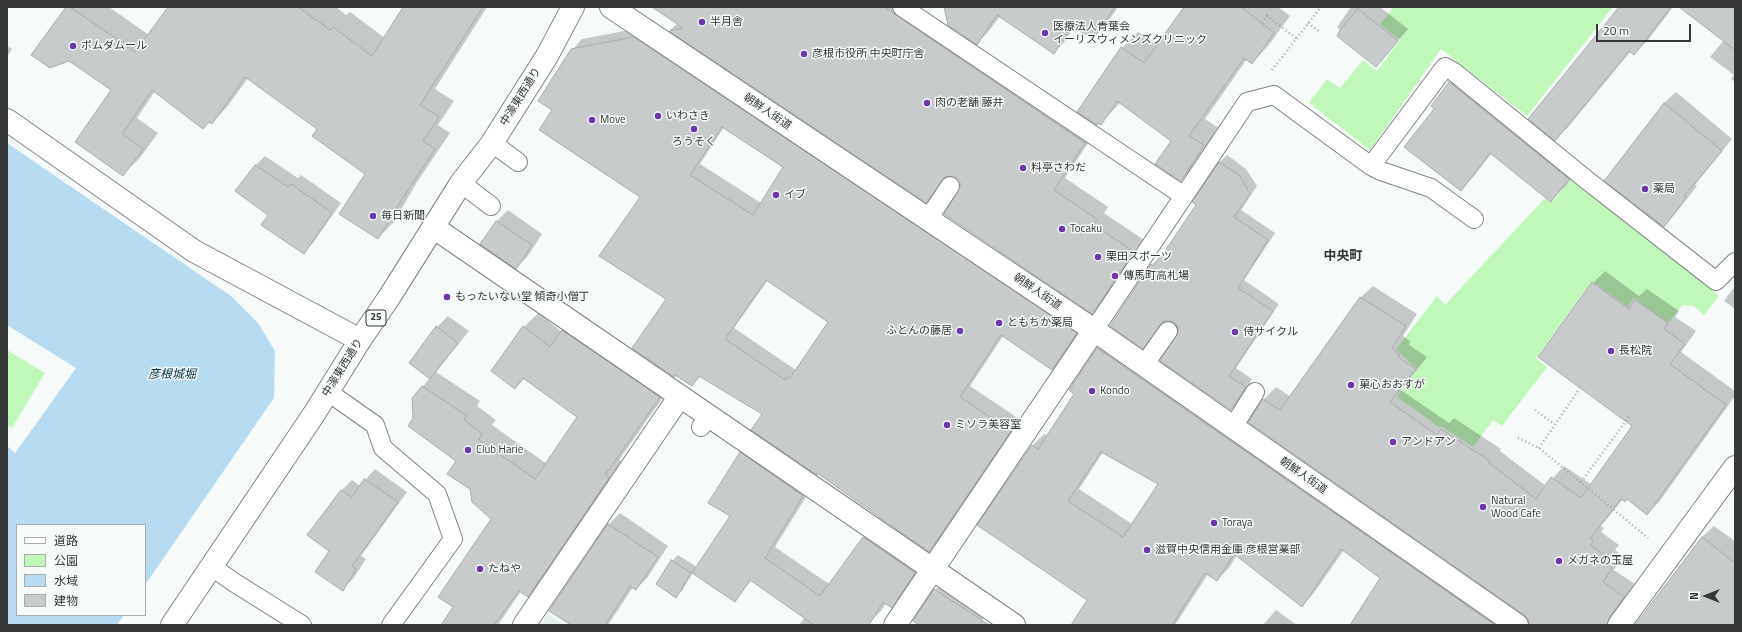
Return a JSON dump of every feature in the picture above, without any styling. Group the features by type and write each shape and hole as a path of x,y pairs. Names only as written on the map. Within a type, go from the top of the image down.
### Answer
{"street":[{"name":"中濠東西通り","path":"172,625 328,392 461,183 492,143 547,56 573,7"},
{"name":"朝鮮人街道","path":"611,7 1094,330 1517,625"},
{"path":"7,120 194,251 360,340"},
{"path":"433,227 545,297 680,396 705,421 932,569 1019,622"},
{"path":"895,625 1094,330"},
{"path":"524,625 680,396"},
{"path":"1619,625 1670,556 1731,480"}],"lane":[{"path":"902,7 1184,196"},
{"path":"1371,166 1444,67 1454,72 1590,178 1684,253 1716,281 1735,262"},
{"path":"1094,330 1247,102 1274,95 1315,131 1371,166 1381,171 1431,188 1474,219"},
{"path":"492,143 518,162"},
{"path":"461,183 491,206"},
{"path":"928,219 950,186"},
{"path":"1144,365 1168,331"},
{"path":"328,392 375,425 383,448 437,494 452,539 391,625"},
{"path":"1233,427 1255,392"},
{"path":"212,567 302,625"}],"path":[{"path":"1263,98 1260,85 1321,7"},
{"path":"1262,23 1267,16 1296,38"},
{"path":"1308,23 1320,32"},
{"path":"1539,448 1580,388"},
{"path":"1535,410 1554,424"},
{"path":"1581,482 1628,417"},
{"path":"1518,438 1539,448 1670,556"}],"shaded area":[{"path":"548,614 564,625 540,625"}],"green space":[{"path":"1394,7 1613,7 1527,116 1441,49 1370,150 1309,103 1327,79 1340,88 1363,60 1377,71 1400,40 1380,24"},
{"path":"1571,179 1719,296 1704,315 1694,306 1683,305 1668,323 1634,298 1628,307 1592,281 1536,358 1547,367 1502,426 1493,420 1473,447 1441,426 1439,427 1397,397 1417,369 1396,349 1437,296 1445,305 1545,198 1552,203"},
{"path":"7,350 45,373 12,428 7,425"}],"water":[{"name":"彦根城堀","path":"7,143 231,296 258,323 275,351 274,398 146,584 146,524 16,524 16,616 123,616 117,625 7,625 7,446 15,453 76,368 7,325"}],"building":[{"path":"66,7 70,7 135,52 168,7 298,7 330,30 333,27 372,56 403,7 483,7 420,105 439,117 423,141 435,149 378,239 339,214 365,174 312,136 317,129 245,77 212,124 209,122 203,129 152,90 122,134 143,149 123,176 75,142 111,90 69,61 50,68 31,55"},
{"path":"652,7 884,7 1085,143 1054,190 1097,219 1093,224 1134,252 1092,314 944,214 960,187 960,182 956,178 950,176 945,177 926,203 669,31 683,28"},
{"name":"医療法人青葉会 イーリスウィメンズクリニック","path":"944,7 1115,7 1093,39 1072,26 1054,54 997,15 977,45 948,25"},
{"path":"1184,7 1241,7 1274,33 1252,64 1244,58 1189,136 1204,145 1181,181 1155,164 1171,141 1117,101 1101,125 1098,123 1097,125 1077,112 1121,47 1144,63"},
{"path":"1619,7 1671,7 1634,55 1629,51 1555,141 1528,119"},
{"path":"1679,7 1735,7 1735,50"},
{"path":"1358,9 1398,41 1376,67 1337,36 1340,30"},
{"path":"634,37 1077,333 1052,370 1001,335 960,397 1011,431 929,552 817,473 817,475 751,430 762,414 699,376 692,386 675,375 674,377 632,348 666,299 599,256 640,197 539,130 552,110 538,101 571,49","holes":["722,127 783,167 753,215 690,175","766,280 828,322 790,378 787,377 785,380 725,339"]},
{"path":"1449,82 1569,179 1551,202 1490,153 1461,191 1404,147 1434,109 1431,106"},
{"path":"1664,103 1722,151 1684,196 1686,198 1664,227 1604,181"},
{"path":"1219,162 1240,176 1250,194 1234,217 1268,240 1238,288 1273,311 1229,376 1246,387 1231,410 1160,361 1178,332 1178,327 1174,322 1164,321 1143,349 1110,326 1151,264 1153,266 1161,257 1196,205 1192,202"},
{"path":"255,165 288,187 291,184 332,213 304,254 261,225 268,215 235,191"},
{"path":"496,221 532,245 516,269 480,244"},
{"path":"1592,282 1629,309 1635,300 1668,323 1664,329 1685,344 1670,364 1726,405 1647,515 1627,499 1625,502 1621,499 1590,538 1593,541 1590,545 1607,557 1604,562 1612,568 1603,582 1624,597 1609,618 1607,625 1529,625 1528,619 1524,615 1248,422 1263,399 1280,410 1360,297 1406,326 1392,348 1399,354 1398,357 1416,369 1390,402 1437,435 1441,429 1490,461 1489,463 1536,499 1551,477 1581,498 1632,426 1538,357"},
{"path":"436,326 458,343 430,379 409,363"},
{"path":"523,326 550,347 562,330 660,397 605,475 609,478 528,597 519,591 494,625 441,625 453,607 438,597 491,519 472,502 470,489 447,474 456,461 408,426 413,418 412,398 422,386 467,416 464,420 482,434 479,440 535,479 577,417 523,378 515,389 491,371"},
{"path":"1097,348 1495,625 1350,625 1380,578 1341,549 1302,607 1234,554 1217,581 1205,573 1172,625 1071,625 1087,600 977,525 1032,445 1038,449 1074,394 1069,390","holes":["1101,452 1158,484 1123,537 1068,501"]},
{"path":"740,452 803,496 765,558 820,596 863,537 915,573 892,608 883,602 869,625 814,625 750,580 735,602 692,573 730,516 708,503"},
{"path":"364,479 398,502 352,566 356,569 343,591 315,572 329,551 307,535 341,490 352,497"},
{"path":"608,524 658,557 636,590 630,586 605,625 571,625 549,611"},
{"path":"1702,537 1735,563 1735,625 1635,625"},
{"path":"671,560 691,573 676,598 656,584"},
{"path":"934,589 989,625 919,625 913,621"}],"place":[{"name":"半月舎","path":"702,22"},
{"name":"医療法人青葉会 イーリスウィメンズクリニック","path":"1045,33"},
{"name":"ポムダムール","path":"73,46"},
{"name":"彦根市役所 中央町庁舎","path":"804,54"},
{"name":"肉の老舗 藤井","path":"927,103"},
{"name":"いわさき","path":"658,116"},
{"name":"Move","path":"592,120"},
{"name":"ろうそく","path":"694,129"},
{"name":"料亭さわだ","path":"1023,168"},
{"name":"薬局","path":"1645,189"},
{"name":"イブ","path":"776,195"},
{"name":"毎日新聞","path":"373,216"},
{"name":"Tocaku","path":"1062,229"},
{"name":"栗田スポーツ","path":"1098,257"},
{"name":"傳馬町高札場","path":"1115,276"},
{"name":"もったいない堂 傾奇小僧丁","path":"447,297"},
{"name":"ともちか薬局","path":"999,323"},
{"name":"ふとんの藤居","path":"960,331"},
{"name":"侍サイクル","path":"1235,332"},
{"name":"長松院","path":"1611,351"},
{"name":"菓心おおすが","path":"1351,385"},
{"name":"Kondo","path":"1092,391"},
{"name":"ミソラ美容室","path":"947,425"},
{"name":"アンドアン","path":"1393,442"},
{"name":"Club Harie","path":"468,450"},
{"name":"Natural Wood Cafe","path":"1483,507"},
{"name":"Toraya","path":"1214,523"},
{"name":"滋賀中央信用金庫 彦根営業部","path":"1147,550"},
{"name":"メガネの玉屋","path":"1559,561"},
{"name":"たねや","path":"480,569"}],"district":[{"name":"中央町","path":"1343,257"}]}
